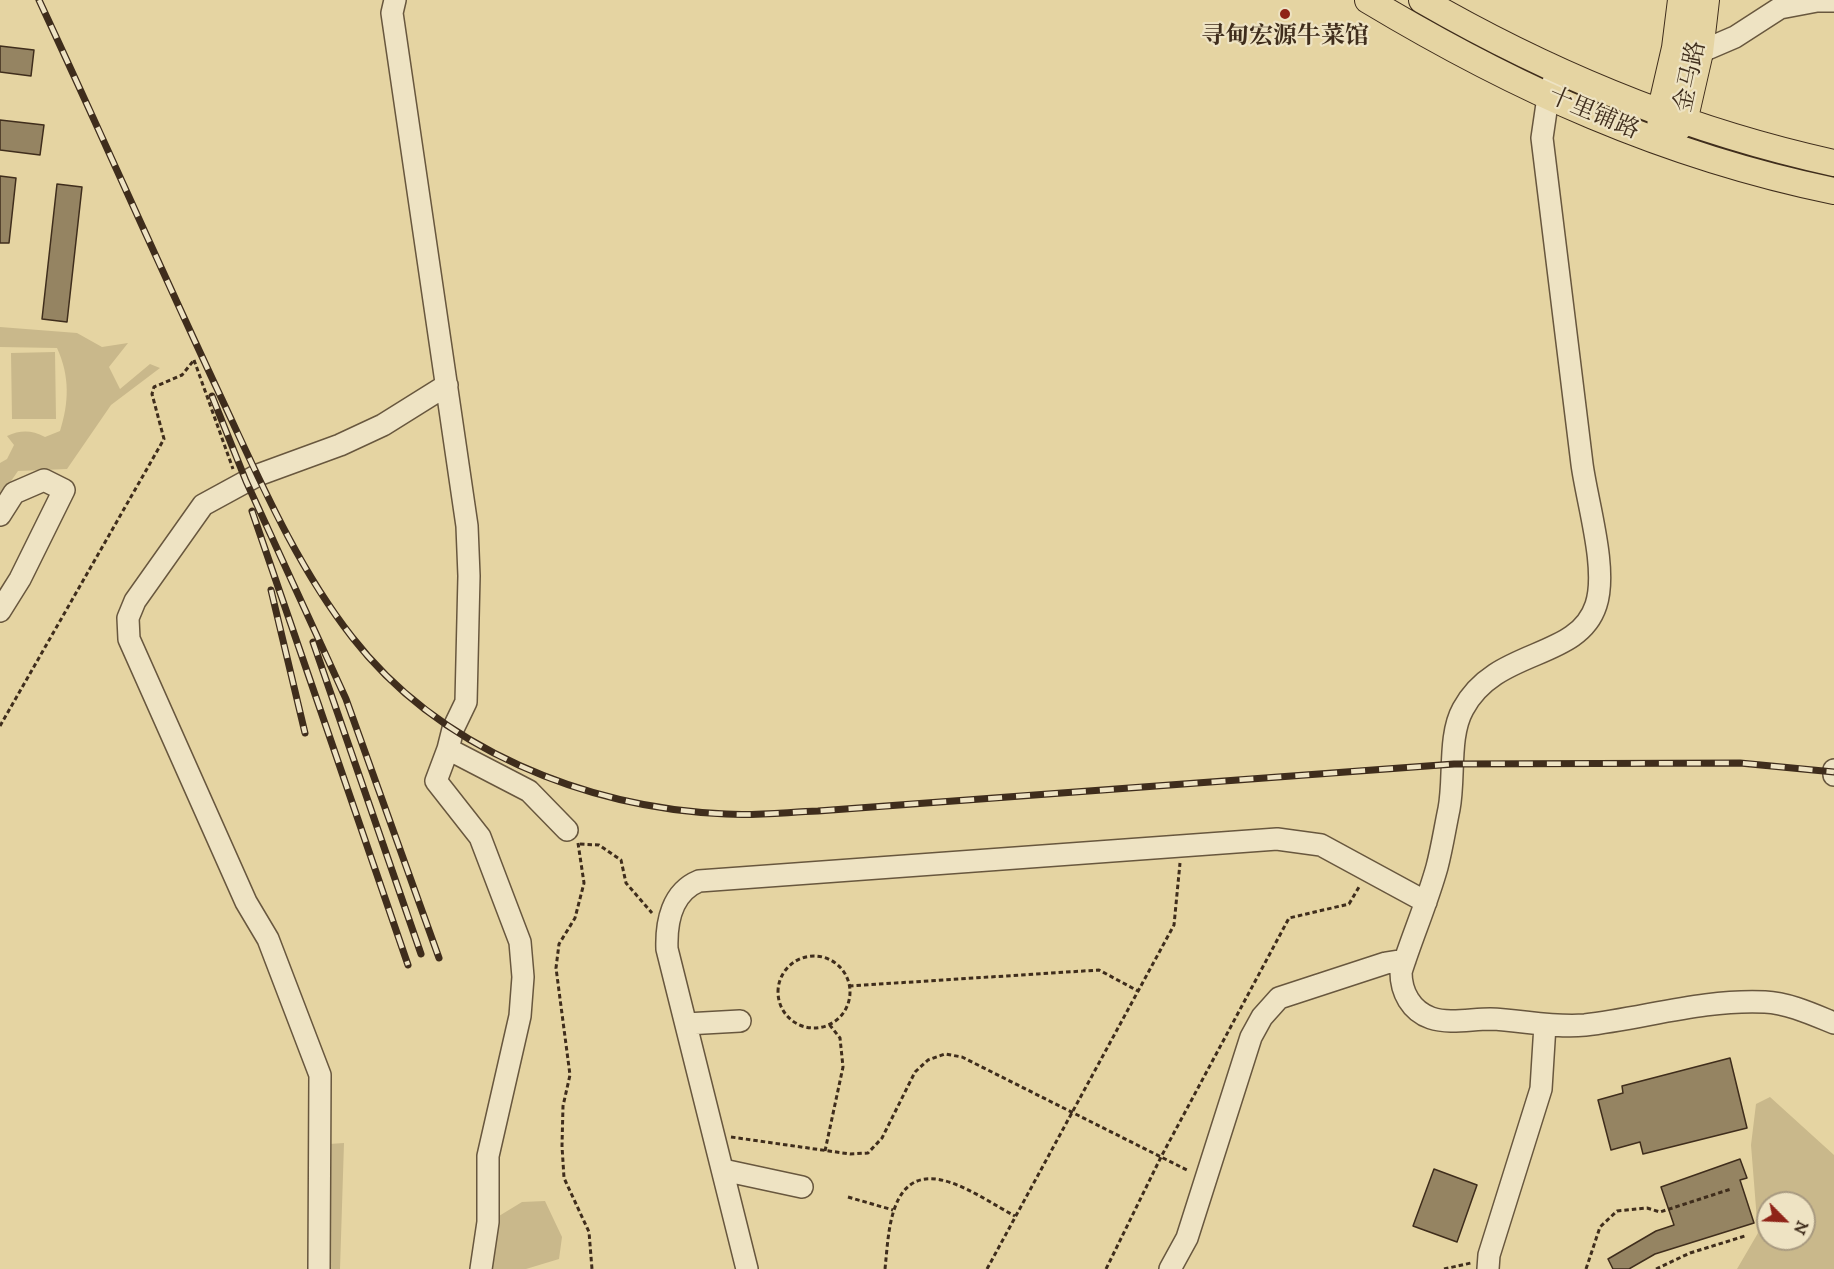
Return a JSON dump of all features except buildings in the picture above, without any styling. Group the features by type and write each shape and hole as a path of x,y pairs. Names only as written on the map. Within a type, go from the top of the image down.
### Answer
{"main road":[{"name":"十里铺路","path":"1368,0 1461,54 1603,122 1663,144 1834,191"},
{"name":"十里铺路","path":"1422,0 1474,30 1613,96 1684,122 1834,163"},
{"name":"金马路","path":"1663,144 1660,113 1675,48 1681,0"},
{"name":"金马路","path":"1663,144 1684,122 1700,52 1706,0"}],"street":[{"path":"395,0 392,13 467,526 469,576 466,702 436,781 480,837 520,942 523,977 520,1016 488,1156 488,1222 481,1269"},
{"path":"1700,52 1735,37 1780,8 1817,1 1834,1"},
{"path":"1557,70 1548,97 1542,138 1583,466 1596,543 1599,582 1597,603 1591,619 1581,632 1566,642 1503,667 1485,679 1461,711 1454,744 1450,804 1437,866 1405,960 1401,982 1412,1006 1430,1018 1584,1025 1738,1002 1767,1002 1795,1008 1834,1023"},
{"path":"319,1269 320,1075 268,939 246,902 129,639 128,618 135,601 203,505 238,484 383,425 447,385"},
{"path":"0,515 14,493 44,480 64,490 20,579 0,611"},
{"path":"451,739 529,791 573,837"},
{"path":"1834,770 1834,775"},
{"path":"747,1269 667,949 666,926 686,886 699,881 1277,839 1301,840 1321,845 1426,902"},
{"path":"1170,1269 1187,1238 1251,1037 1262,1017 1278,998 1386,963 1405,960"},
{"path":"686,1024 740,1021"},
{"path":"1489,1262 1541,1089 1545,1025"},
{"path":"723,1170 802,1187"}],"path":[{"path":"0,726 164,439 152,394 154,387 182,375 194,360 238,484"},
{"path":"573,837 599,845 621,860 626,883 651,909 654,918 666,926"},
{"path":"573,837 584,884 574,918 559,944 556,968 570,1075 563,1106 562,1146 564,1178 589,1232 592,1269"},
{"path":"987,1269 1174,925 1182,846"},
{"path":"1106,1269 1161,1157 1289,918 1349,904 1368,869"},
{"path":"803,957 822,957 838,965 846,975 849,987 845,1009 829,1024 806,1027 787,1016 778,995 784,972 792,963 803,957"},
{"path":"849,987 1099,970 1138,991"},
{"path":"825,1151 843,1068 840,1038 829,1024"},
{"path":"714,1134 825,1151 850,1154 868,1153 882,1138 915,1072 928,1060 945,1054 962,1057 1206,1181"},
{"path":"885,1269 893,1210 904,1189 916,1179 930,1177 946,1180 1016,1216"},
{"path":"1586,1269 1600,1227 1617,1211 1647,1208 1660,1212 1731,1190"},
{"path":"848,1197 893,1210"},
{"path":"1656,1269 1690,1253 1745,1236"},
{"path":"1444,1269 1489,1262"}],"shaded area":[{"path":"0,327 77,333 102,347 128,343 109,367 120,389 150,364 160,368 111,405 67,469 18,471 0,497 0,463 7,459 14,445 7,436 26,432 45,437 60,431 67,389 64,369 57,348 0,347"},
{"path":"55,352 56,419 12,419 11,353"},
{"path":"1770,1097 1834,1155 1834,1269 1737,1269 1756,1236 1756,1251 1816,1251 1816,1191 1756,1191 1756,1208 1751,1145 1756,1104"},
{"path":"344,1143 340,1269 315,1269 314,1145"},
{"path":"545,1201 562,1237 559,1259 526,1269 491,1269 499,1216 522,1202"}],"railway":[{"path":"39,0 248,456 295,550 313,580 352,637 387,677 427,711 472,741 519,765 569,785 621,800 673,809 737,814 818,811 1454,764 1740,763 1834,772"},
{"path":"212,396 246,481 346,699 439,958"},
{"path":"252,511 408,965"},
{"path":"271,590 305,733"},
{"path":"313,642 421,954"}],"place":[{"name":"寻甸宏源牛菜馆","path":"1285,14"}]}
